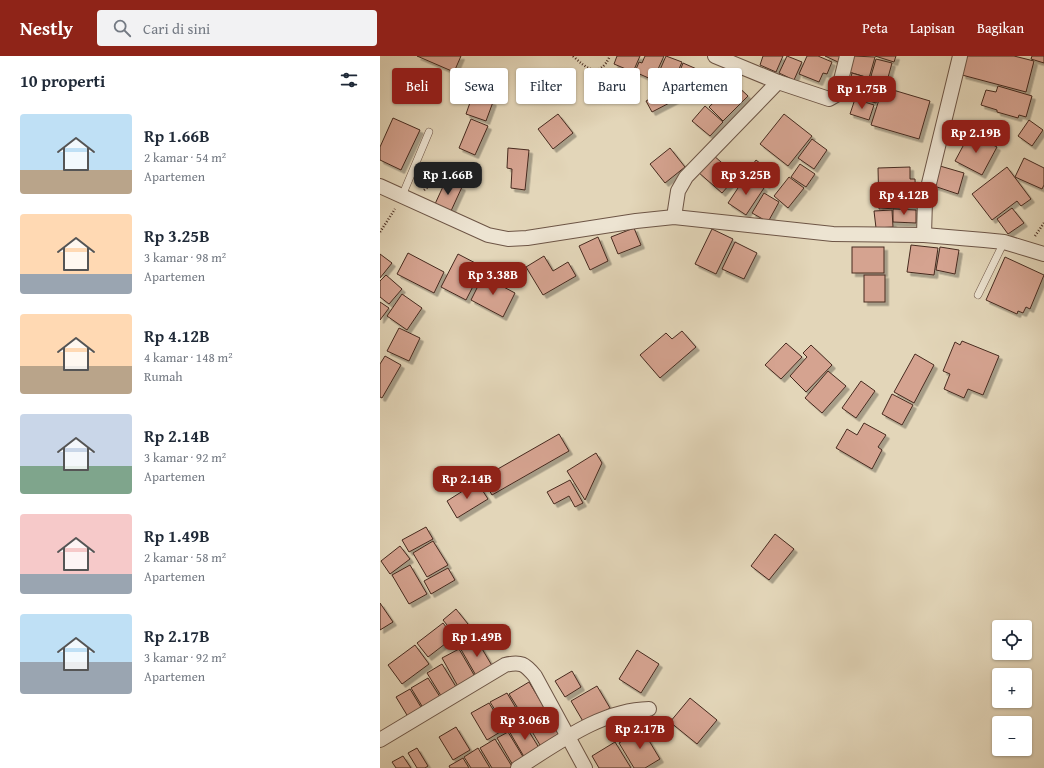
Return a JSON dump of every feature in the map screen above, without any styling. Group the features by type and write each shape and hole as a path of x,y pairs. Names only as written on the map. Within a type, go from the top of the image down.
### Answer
{"street":[{"path":"715,56 778,82 829,100 838,92 847,56"},
{"path":"924,235 927,194 960,56"},
{"path":"674,217 678,191 686,177 778,82"},
{"path":"380,186 488,235 508,239 527,238 636,221 674,217 833,234 924,235 1004,242 1044,254"},
{"path":"380,740 505,665 516,662 528,668 535,676 585,768"},
{"path":"518,768 568,737 600,720 625,712 650,709"}],"lane":[{"path":"402,196 429,132"},
{"path":"978,295 1004,242"}],"path":[{"path":"573,56 586,68 596,70 606,65 610,56"},
{"path":"416,203 423,192 436,181 447,166"},
{"path":"380,232 402,196"}],"building":[{"path":"417,56 461,56 456,68 450,68 450,70"},
{"path":"617,56 640,56 635,68 624,68 614,64"},
{"path":"645,56 664,56 658,68 648,68 648,78 640,74 640,68 637,68 639,62 642,63"},
{"path":"666,56 682,62 679,68 661,68"},
{"path":"763,56 783,56 776,72 760,65"},
{"path":"787,56 802,62 794,80 779,73"},
{"path":"807,56 818,56 832,62 827,74 823,73 819,82 799,74"},
{"path":"825,56 840,56 838,62"},
{"path":"853,56 875,57 869,78 849,72"},
{"path":"875,56 896,56 894,62"},
{"path":"967,56 1014,56 1034,61 1026,92 962,75"},
{"path":"1032,56 1044,56 1044,63 1031,59"},
{"path":"876,59 892,63 887,81 871,76"},
{"path":"683,63 694,68 681,68"},
{"path":"852,73 882,82 876,103 852,96 855,86 849,84"},
{"path":"998,86 1032,96 1026,117 1019,115 1018,118 997,112 997,110 981,105 986,90 996,92"},
{"path":"883,87 930,101 919,139 871,125"},
{"path":"742,90 748,96 742,102"},
{"path":"855,99 874,105 869,120 850,114"},
{"path":"648,100 648,104 667,104 652,112 646,101"},
{"path":"470,104 492,104 486,121 466,114"},
{"path":"712,104 740,104 723,121 709,107"},
{"path":"705,106 723,122 710,136 692,121"},
{"path":"558,114 573,133 553,149 538,129"},
{"path":"784,114 812,136 788,166 760,144"},
{"path":"393,118 420,130 401,170 380,160 380,147"},
{"path":"471,119 488,126 475,155 459,148"},
{"path":"1029,120 1043,130 1032,146 1018,136"},
{"path":"970,133 997,147 982,175 955,161"},
{"path":"812,139 827,150 814,169 798,158"},
{"path":"508,148 529,150 525,190 511,188 512,169 507,168"},
{"path":"670,148 685,167 665,183 650,164"},
{"path":"713,155 737,176 722,193 698,172"},
{"path":"1024,158 1044,168 1044,185 1042,189 1015,177"},
{"path":"756,160 775,175 766,185 748,171"},
{"path":"800,164 815,174 806,187 791,177"},
{"path":"940,166 964,173 958,194 934,186"},
{"path":"910,167 910,179 915,179 916,207 879,209 878,168"},
{"path":"1007,167 1031,199 1021,206 1017,201 992,220 972,194"},
{"path":"746,176 764,188 746,215 728,203"},
{"path":"789,177 804,188 788,208 774,196"},
{"path":"446,180 462,187 451,211 435,204"},
{"path":"764,193 779,202 768,222 752,213"},
{"path":"1012,208 1024,223 1008,234 997,219"},
{"path":"893,209 916,210 916,223 893,222"},
{"path":"892,210 893,227 876,228 874,211"},
{"path":"634,228 641,245 618,254 611,237"},
{"path":"712,229 733,239 716,274 695,264"},
{"path":"598,237 608,261 590,270 579,246"},
{"path":"735,242 757,253 744,279 722,269"},
{"path":"911,245 938,248 934,275 907,272"},
{"path":"852,247 884,247 884,273 852,273"},
{"path":"940,247 959,250 955,274 936,270"},
{"path":"408,253 444,272 434,293 397,274"},
{"path":"380,254 392,263 380,278"},
{"path":"458,254 483,267 466,300 441,287"},
{"path":"544,256 553,271 568,262 576,276 543,295 526,267"},
{"path":"1005,257 1044,275 1030,309 1026,307 1023,313 1018,311 1017,314 986,300"},
{"path":"386,275 402,289 389,304 380,297 380,281"},
{"path":"864,275 885,275 885,302 864,302"},
{"path":"483,276 515,293 503,317 471,300"},
{"path":"402,294 422,308 407,330 387,316"},
{"path":"380,302 389,308 380,320"},
{"path":"399,328 420,338 409,361 387,351"},
{"path":"682,331 696,347 660,378 640,355 666,333 672,339"},
{"path":"962,341 999,356 983,395 968,389 964,398 944,389 950,374 943,371 955,342 960,345"},
{"path":"786,343 802,357 781,379 765,365"},
{"path":"811,345 832,365 806,392 790,376 807,357 803,353"},
{"path":"915,354 934,365 914,403 894,392"},
{"path":"385,356 401,365 382,398 380,397 380,364"},
{"path":"828,371 846,386 822,413 805,398"},
{"path":"861,381 875,391 856,418 842,408"},
{"path":"892,394 913,405 902,425 882,414"},
{"path":"864,423 886,435 878,447 882,450 872,469 836,448 847,429 857,435"},
{"path":"559,434 569,451 492,495 482,478"},
{"path":"596,453 602,463 585,500 567,471"},
{"path":"570,480 583,503 575,507 569,496 554,504 547,492"},
{"path":"477,482 488,499 457,518 447,501"},
{"path":"426,527 433,539 409,552 402,540"},
{"path":"775,534 794,549 769,580 751,566"},
{"path":"433,541 448,565 427,577 413,553"},
{"path":"400,546 410,559 390,574 381,561"},
{"path":"410,565 427,594 409,604 392,575"},
{"path":"448,568 455,580 431,594 424,581"},
{"path":"380,603 393,622 380,630"},
{"path":"456,609 468,624 455,635 443,620"},
{"path":"443,623 454,637 428,657 417,643"},
{"path":"475,637 494,669 478,679 459,646"},
{"path":"415,645 429,664 402,684 388,665"},
{"path":"459,649 477,680 460,690 442,658"},
{"path":"637,650 659,664 641,693 619,679"},
{"path":"442,664 458,690 443,699 427,673"},
{"path":"572,671 581,687 565,697 555,681"},
{"path":"428,678 442,700 425,711 411,688"},
{"path":"529,682 544,707 524,718 509,694"},
{"path":"597,686 610,708 584,723 571,701"},
{"path":"410,689 424,712 410,720 396,697"},
{"path":"507,693 523,720 507,729 490,702"},
{"path":"690,698 717,720 697,744 670,722"},
{"path":"489,703 505,729 487,740 471,713"},
{"path":"545,709 563,739 543,750 525,720"},
{"path":"523,722 541,751 526,760 509,731"},
{"path":"456,727 470,750 453,760 439,737"},
{"path":"642,729 660,759 645,768 634,768 619,743"},
{"path":"508,732 525,760 514,767 497,738"},
{"path":"495,739 513,768 492,768 480,748"},
{"path":"615,742 631,768 599,768 592,756"},
{"path":"417,748 428,766 425,768 417,768 408,753"},
{"path":"478,748 490,768 471,768 464,757"},
{"path":"403,756 411,768 396,768 392,762"},
{"path":"463,758 469,768 450,768 449,766"}]}
